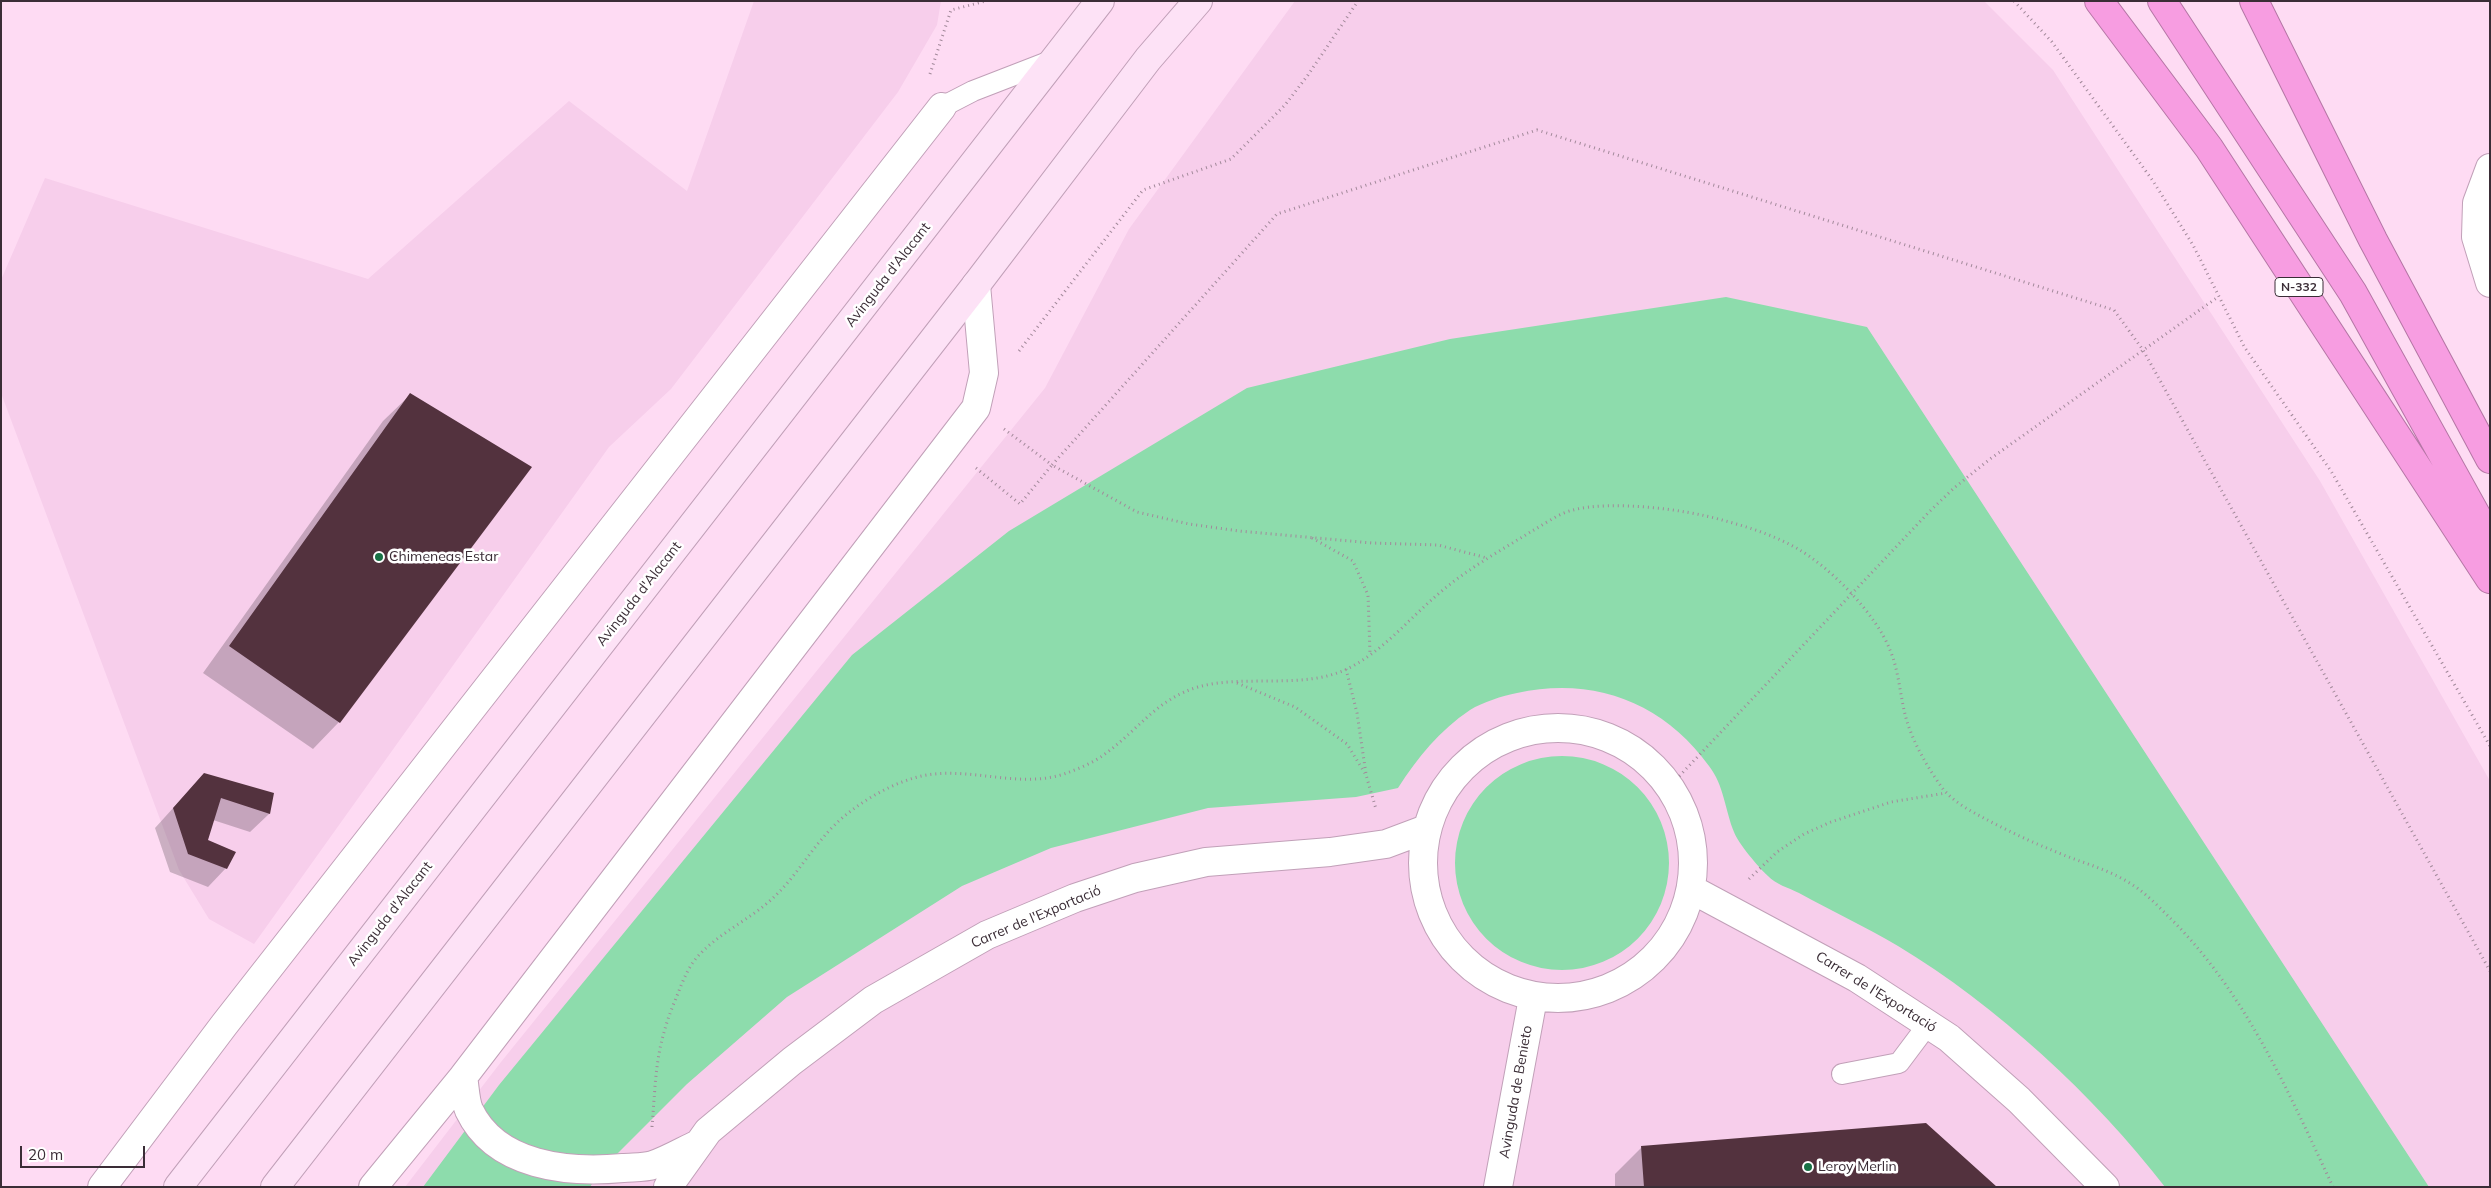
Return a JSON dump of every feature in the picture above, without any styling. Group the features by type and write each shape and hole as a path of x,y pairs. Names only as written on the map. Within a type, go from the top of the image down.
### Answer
{"highway":[{"name":"N-332","path":"2099,1 2209,148 2490,579"},
{"name":"N-332","path":"2162,1 2353,293 2490,540"},
{"path":"2254,1 2373,240 2490,459"}],"main road":[{"name":"Avinguda d'Alacant","path":"178,1187 969,172 1100,1"},
{"path":"275,1187 976,284 1148,59 1198,1"}],"street":[{"path":"102,1187 224,1025 942,107"},
{"path":"2490,168 2476,203 2476,237 2490,283"},
{"path":"373,1187 464,1077 976,408 984,373 976,284"},
{"path":"1560,727 1599,734 1634,751 1663,778 1669,787 1683,812 1693,850 1691,889 1677,928 1652,961 1617,986 1578,998 1533,998 1496,984 1462,960 1437,926 1424,886 1426,830 1434,806 1456,773 1485,748 1522,732 1560,727"},
{"name":"Carrer de l'Exportació","path":"660,1176 699,1143 728,1114 830,1030 874,1000 987,935 1075,898 1152,874 1206,862 1330,852 1386,844 1426,830"},
{"name":"Carrer de l'Exportació","path":"1691,889 1857,978 1929,1023 1984,1068 2105,1187"},
{"name":"Avinguda de Benieto","path":"1498,1187 1533,998"},
{"path":"464,1077 468,1110 492,1140 521,1157 535,1163 569,1170 601,1170 660,1176"}],"lane":[{"path":"942,107 974,91 1053,60"},
{"path":"1842,1074 1899,1063 1929,1023"}],"path":[{"path":"971,6 986,1"},
{"path":"1017,354 1143,190 1230,159 1285,104 1308,75 1358,1"},
{"path":"2014,1 2052,42 2153,180 2193,245 2245,348 2331,471 2490,746"},
{"path":"1052,465 1277,214 1537,130 2114,310 2142,350 2490,971"},
{"path":"1669,787 1851,593 1963,480 2218,297"},
{"path":"976,408 1052,465 1137,512 1189,524 1239,532 1310,536 1372,543 1438,545 1487,559"},
{"path":"660,1176 655,1064 663,1031 681,985 695,960 728,931 774,898 828,832 851,811 892,787 922,776 957,773 1027,779 1053,778 1100,758 1145,716 1172,696 1202,686 1234,682 1296,679 1331,674 1346,669 1393,637 1440,592 1487,559 1567,510 1614,505 1683,511 1719,519 1764,533 1802,551 1851,593 1877,624 1892,653 1906,719 1917,748 1946,793 1964,807 1993,824 2052,851 2103,869 2131,883 2154,902 2183,931 2223,979 2256,1031 2332,1187"},
{"path":"1310,536 1353,561 1368,595 1370,654"},
{"path":"1346,669 1357,713 1366,775 1386,844"},
{"path":"1234,682 1295,707 1347,744 1366,775"},
{"path":"1722,906 1777,852 1804,834 1830,822 1882,804 1946,793"}],"shaded area":[{"path":"754,1 941,1 937,25 898,92 671,389 609,447 254,944 209,919 179,870 1,393 1,280 45,178 368,279 569,101 687,191"},
{"path":"1295,1 1984,1 2053,70 2320,481 2490,781 2490,1187 405,1187 501,1062 1045,388 1129,229"}],"green space":[{"path":"1726,297 1867,327 2429,1187 2165,1187 2108,1119 2042,1054 2007,1024 1935,970 1898,946 1771,879 1744,849 1736,837 1714,773 1691,744 1670,725 1648,710 1624,699 1599,692 1573,688 1517,693 1481,704 1470,710 1448,727 1430,745 1398,788 1356,797 1208,808 1051,848 962,886 787,997 687,1084 601,1170 590,1187 423,1187 499,1085 852,655 1009,531 1247,388 1450,339"},
{"path":"1551,756 1573,756 1593,760 1613,768 1638,787 1657,812 1665,832 1669,863 1665,894 1657,914 1638,939 1613,958 1593,966 1573,970 1551,970 1531,966 1511,958 1494,946 1479,931 1467,914 1459,894 1455,874 1455,852 1459,832 1467,812 1479,795 1494,780 1511,768 1531,760"}],"building":[{"name":"Chimeneas Estar","path":"410,393 532,467 340,723 229,646"},
{"path":"204,773 274,793 270,814 221,798 208,840 236,852 227,869 188,854 173,808"},
{"name":"Leroy Merlin","path":"1926,1123 1997,1187 1644,1187 1641,1146"}],"place":[{"name":"Chimeneas Estar","path":"379,557"},
{"name":"Leroy Merlin","path":"1808,1167"}]}
